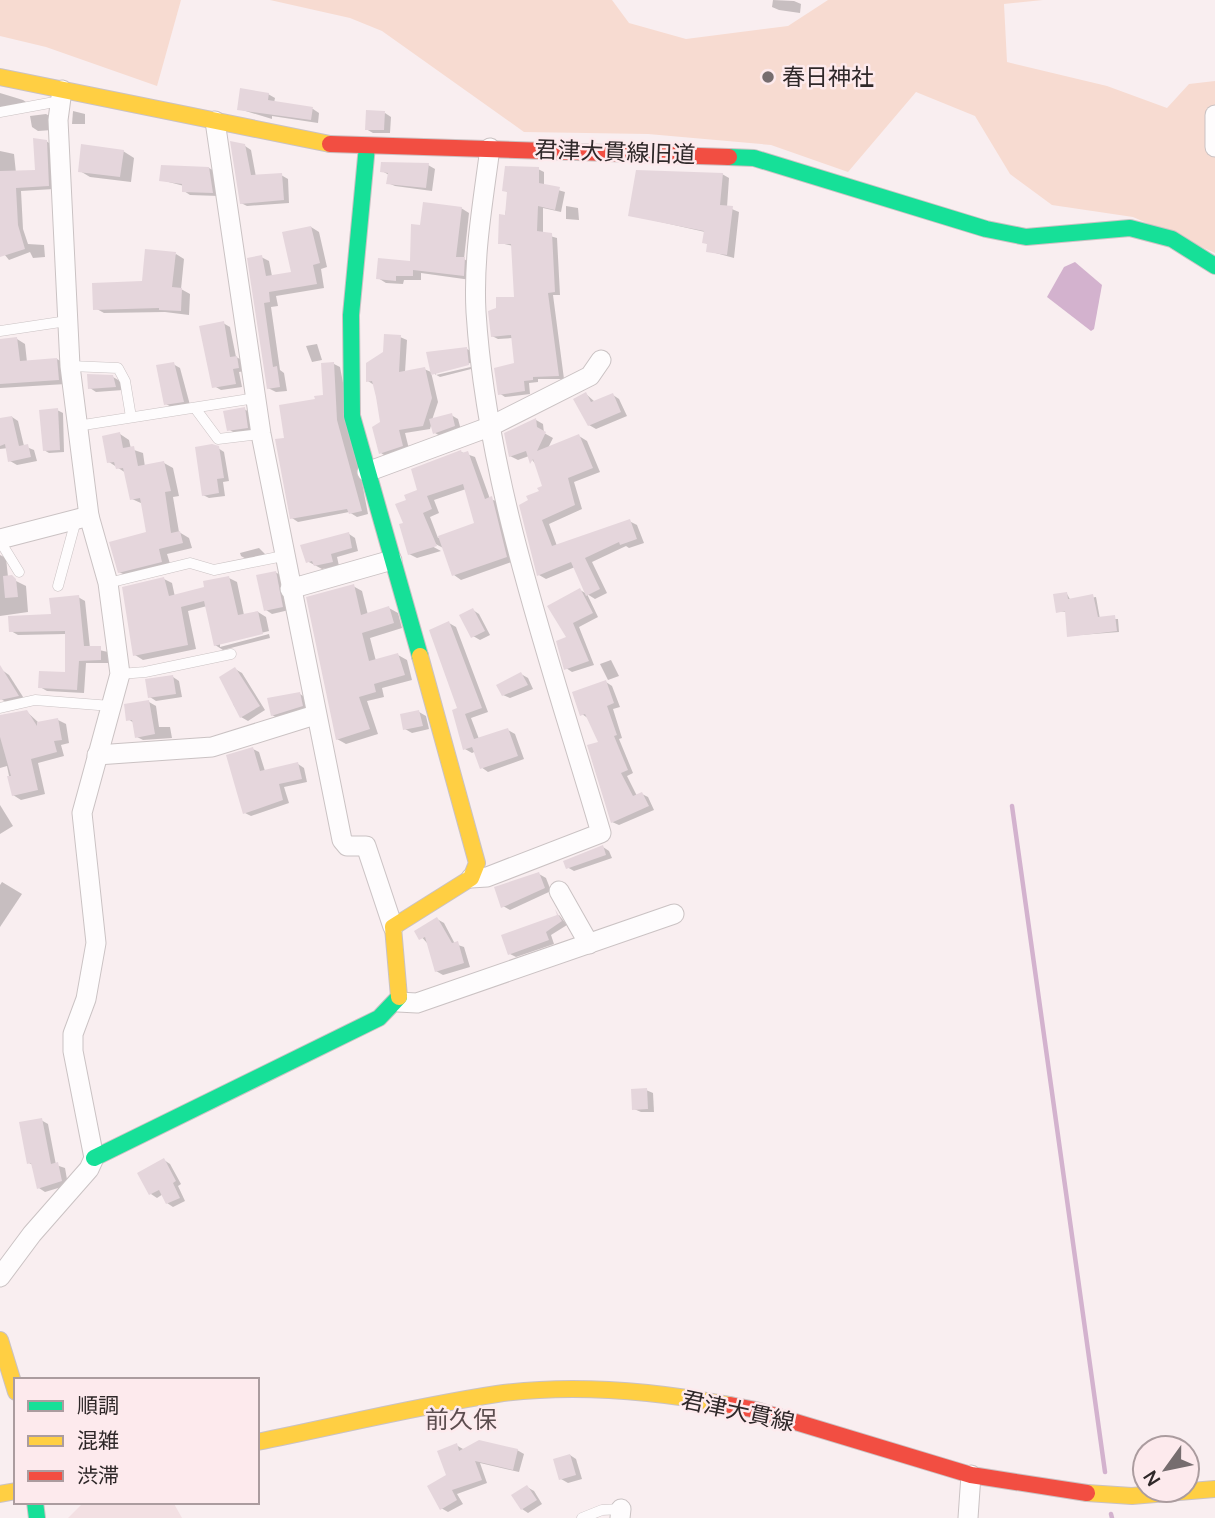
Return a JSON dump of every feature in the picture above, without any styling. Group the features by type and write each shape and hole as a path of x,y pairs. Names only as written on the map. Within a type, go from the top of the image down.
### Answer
{"street":[{"name":"君津大貫線旧道","path":"0,77 61,96 215,121 323,144 754,158 986,229 1026,237 1130,228 1172,239 1215,265"},
{"path":"0,1277 32,1234 89,1169 94,1158 73,1034 86,999 96,943 82,813 120,674 108,583 83,518 67,321 61,96"},
{"path":"1215,115 1215,147"},
{"path":"215,121 261,434 315,715 343,843 366,846 393,927 392,953 401,990 398,1002"},
{"path":"368,146 349,388 352,416 477,856 471,878"},
{"path":"393,927 404,916 471,878 487,877 601,833 520,552 489,427 476,311 476,264 490,148"},
{"path":"367,471 489,427 590,376 601,360"},
{"path":"0,540 83,518"},
{"path":"290,589 392,560"},
{"path":"97,755 212,747 315,715"},
{"path":"559,891 589,944"},
{"path":"94,1158 362,1028 398,1002 417,1003 674,915"},
{"path":"0,1340 14,1386"},
{"name":"君津大貫線","path":"259,1442 499,1394 598,1389 693,1398 756,1410 971,1475 1071,1492 1132,1496 1215,1489"},
{"path":"968,1518 971,1475"}],"lane":[{"path":"0,112 61,96"},
{"path":"0,331 67,321"},
{"path":"70,366 118,368 125,381 131,417"},
{"path":"77,426 256,398"},
{"path":"195,408 218,439 261,434"},
{"path":"58,586 83,518"},
{"path":"0,540 19,572"},
{"path":"108,583 190,563 214,570 283,556"},
{"path":"120,674 145,672 231,654"},
{"path":"0,708 35,700 111,706"},
{"path":"582,1518 602,1510 621,1513"}],"shaded area":[{"path":"0,0 181,0 157,86 46,47 0,36"},
{"path":"270,0 612,0 629,23 686,39 788,26 828,0 1043,0 1004,4 1007,62 1107,86 1167,108 1189,84 1215,81 1215,253 1133,217 1052,205 1010,174 975,116 916,92 848,172 771,145 648,134 524,132 382,31 350,18"},
{"path":"1075,262 1102,285 1094,329 1091,331 1047,297 1064,267"},
{"path":"82,1504 174,1504 182,1518 68,1518"}],"building":[{"path":"240,88 269,93 268,100 313,107 311,120 237,110"},
{"path":"366,110 385,111 384,130 365,130"},
{"path":"33,138 47,140 49,186 16,188 18,225 25,249 0,257 0,171 35,170"},
{"path":"230,141 245,144 251,175 282,173 284,200 240,204"},
{"path":"81,144 124,150 120,177 78,172"},
{"path":"381,162 429,163 426,188 386,184 388,173 380,172"},
{"path":"161,165 209,167 213,193 182,192 182,184 159,181"},
{"path":"505,166 539,167 539,183 560,187 555,210 538,206 537,231 552,233 555,292 548,293 559,376 533,377 533,380 524,381 525,391 498,395 494,368 514,363 511,335 491,337 488,311 496,308 496,297 514,297 511,244 498,244 499,214 505,215 507,192 502,191"},
{"path":"636,170 723,173 720,205 733,206 727,255 706,252 707,244 702,243 704,231 628,216"},
{"path":"423,202 462,207 456,257 465,257 464,276 413,270 413,276 396,276 396,281 376,279 378,258 410,261 411,224 420,225"},
{"path":"311,226 320,263 313,265 317,284 269,292 270,302 264,303 273,367 277,366 280,387 267,389 247,258 262,255 266,276 291,272 282,232"},
{"path":"145,249 176,252 172,287 182,288 181,311 159,308 93,310 92,283 142,281"},
{"path":"224,321 230,357 237,356 239,368 233,369 236,384 212,388 199,326"},
{"path":"384,334 401,335 399,372 425,367 432,398 423,426 399,430 403,446 379,454 372,427 380,422 372,381 366,382 366,363 383,352"},
{"path":"17,337 20,361 57,358 59,380 0,384 0,339"},
{"path":"467,347 469,365 431,375 426,352"},
{"path":"174,362 184,402 164,405 156,365"},
{"path":"334,362 337,420 362,511 349,514 347,509 290,519 275,439 284,438 279,405 315,399 314,396 323,395 321,363"},
{"path":"87,374 113,375 116,387 88,389"},
{"path":"586,392 591,402 613,393 621,412 588,426 573,399"},
{"path":"245,407 248,428 227,431 223,411"},
{"path":"58,408 60,450 43,451 39,410"},
{"path":"452,413 455,426 433,434 429,419"},
{"path":"12,416 19,446 28,444 31,457 8,462 5,444 0,446 0,418"},
{"path":"536,418 537,427 546,432 537,451 579,434 593,468 568,478 575,505 542,520 552,546 630,519 637,539 620,545 619,542 585,558 600,589 586,596 571,562 537,576 519,505 528,500 526,496 539,491 537,488 542,486 533,459 530,464 526,451 509,457 504,433"},
{"path":"120,432 123,448 134,446 138,466 164,461 171,491 165,492 171,533 180,531 183,543 159,549 162,562 118,573 109,542 146,532 140,498 130,500 123,468 116,469 114,462 107,463 102,436"},
{"path":"212,444 219,446 224,478 217,479 219,493 202,496 195,447"},
{"path":"461,450 462,453 468,451 485,499 492,496 507,557 452,576 438,536 474,523 463,484 427,496 432,509 423,513 437,546 408,555 399,524 403,523 395,504 406,500 404,495 417,490 411,469"},
{"path":"349,532 352,548 331,554 333,562 314,566 312,561 306,563 300,545"},
{"path":"276,571 283,607 264,611 256,575"},
{"path":"12,575 16,579 18,597 5,598 3,576"},
{"path":"229,576 238,615 258,611 263,634 214,646 204,601 181,607 188,645 133,656 122,587 164,577 169,596 204,587 203,581"},
{"path":"354,584 361,615 389,606 394,623 362,633 369,661 398,653 405,675 374,684 376,692 359,697 370,729 336,740 306,597"},
{"path":"580,588 593,613 573,623 589,661 564,670 556,641 566,637 547,606"},
{"path":"1067,592 1068,599 1093,594 1098,617 1115,615 1117,631 1067,637 1065,611 1056,613 1053,594"},
{"path":"79,595 84,646 101,646 101,660 79,661 77,690 38,688 39,671 65,672 65,631 9,632 8,616 51,614 49,598"},
{"path":"473,608 485,631 471,638 459,615"},
{"path":"449,621 482,708 465,714 474,739 508,728 518,756 480,769 472,747 463,750 452,710 457,708 429,630"},
{"path":"0,665 19,696 0,700"},
{"path":"235,667 260,706 240,718 219,677"},
{"path":"521,672 528,685 502,696 496,685"},
{"path":"173,675 176,694 148,698 145,679"},
{"path":"606,680 614,703 607,706 617,735 614,736 628,770 621,773 633,796 642,792 649,806 611,823 587,745 598,742 585,714 580,716 572,692"},
{"path":"300,692 303,706 271,716 267,698"},
{"path":"149,700 155,734 135,738 132,720 126,721 124,704"},
{"path":"27,710 37,726 37,722 58,718 62,740 54,741 57,752 31,759 38,790 12,796 7,776 11,776 0,737 0,715"},
{"path":"419,710 423,726 403,730 400,714"},
{"path":"253,747 260,771 298,762 302,779 279,784 283,800 243,814 226,755"},
{"path":"603,845 606,855 566,869 563,861"},
{"path":"539,872 545,888 501,908 494,887"},
{"path":"555,909 562,921 546,932 549,940 508,955 501,935 557,915"},
{"path":"437,917 452,943 458,941 464,963 435,972 425,937 419,940 414,931"},
{"path":"647,1088 648,1109 632,1110 631,1089"},
{"path":"42,1118 51,1164 58,1162 62,1181 37,1189 31,1163 27,1164 19,1122"},
{"path":"164,1158 176,1181 173,1183 180,1198 166,1204 159,1190 149,1195 137,1173"},
{"path":"479,1440 518,1449 513,1470 475,1461 482,1480 452,1490 457,1500 440,1510 427,1486 446,1475 437,1451 457,1443 459,1451"},
{"path":"570,1454 576,1475 559,1480 553,1459"},
{"path":"527,1485 537,1500 521,1510 511,1495"}],"waterway":[{"path":"1012,806 1105,1472"},
{"path":"1111,1514 1112,1518"}],"traffic: fast":[{"path":"367,146 351,315 352,416 420,656"},
{"path":"729,157 754,158 986,229 1026,237 1130,228 1172,239 1215,266"},
{"path":"94,1158 379,1018 399,997"},
{"path":"35,1504 37,1518"}],"traffic: slow":[{"path":"0,77 330,144"},
{"path":"399,997 393,927 471,878 477,863 420,656"},
{"path":"0,1340 14,1386"},
{"path":"259,1442 437,1404 526,1391 614,1390 730,1405"},
{"path":"1087,1493 1132,1496 1215,1489"},
{"path":"0,1494 14,1491"}],"traffic: jam":[{"path":"330,144 729,157"},
{"path":"730,1405 756,1410 971,1475 1087,1493"}],"place":[{"name":"春日神社","path":"768,77"}],"district":[{"name":"前久保","path":"461,1420"}]}
